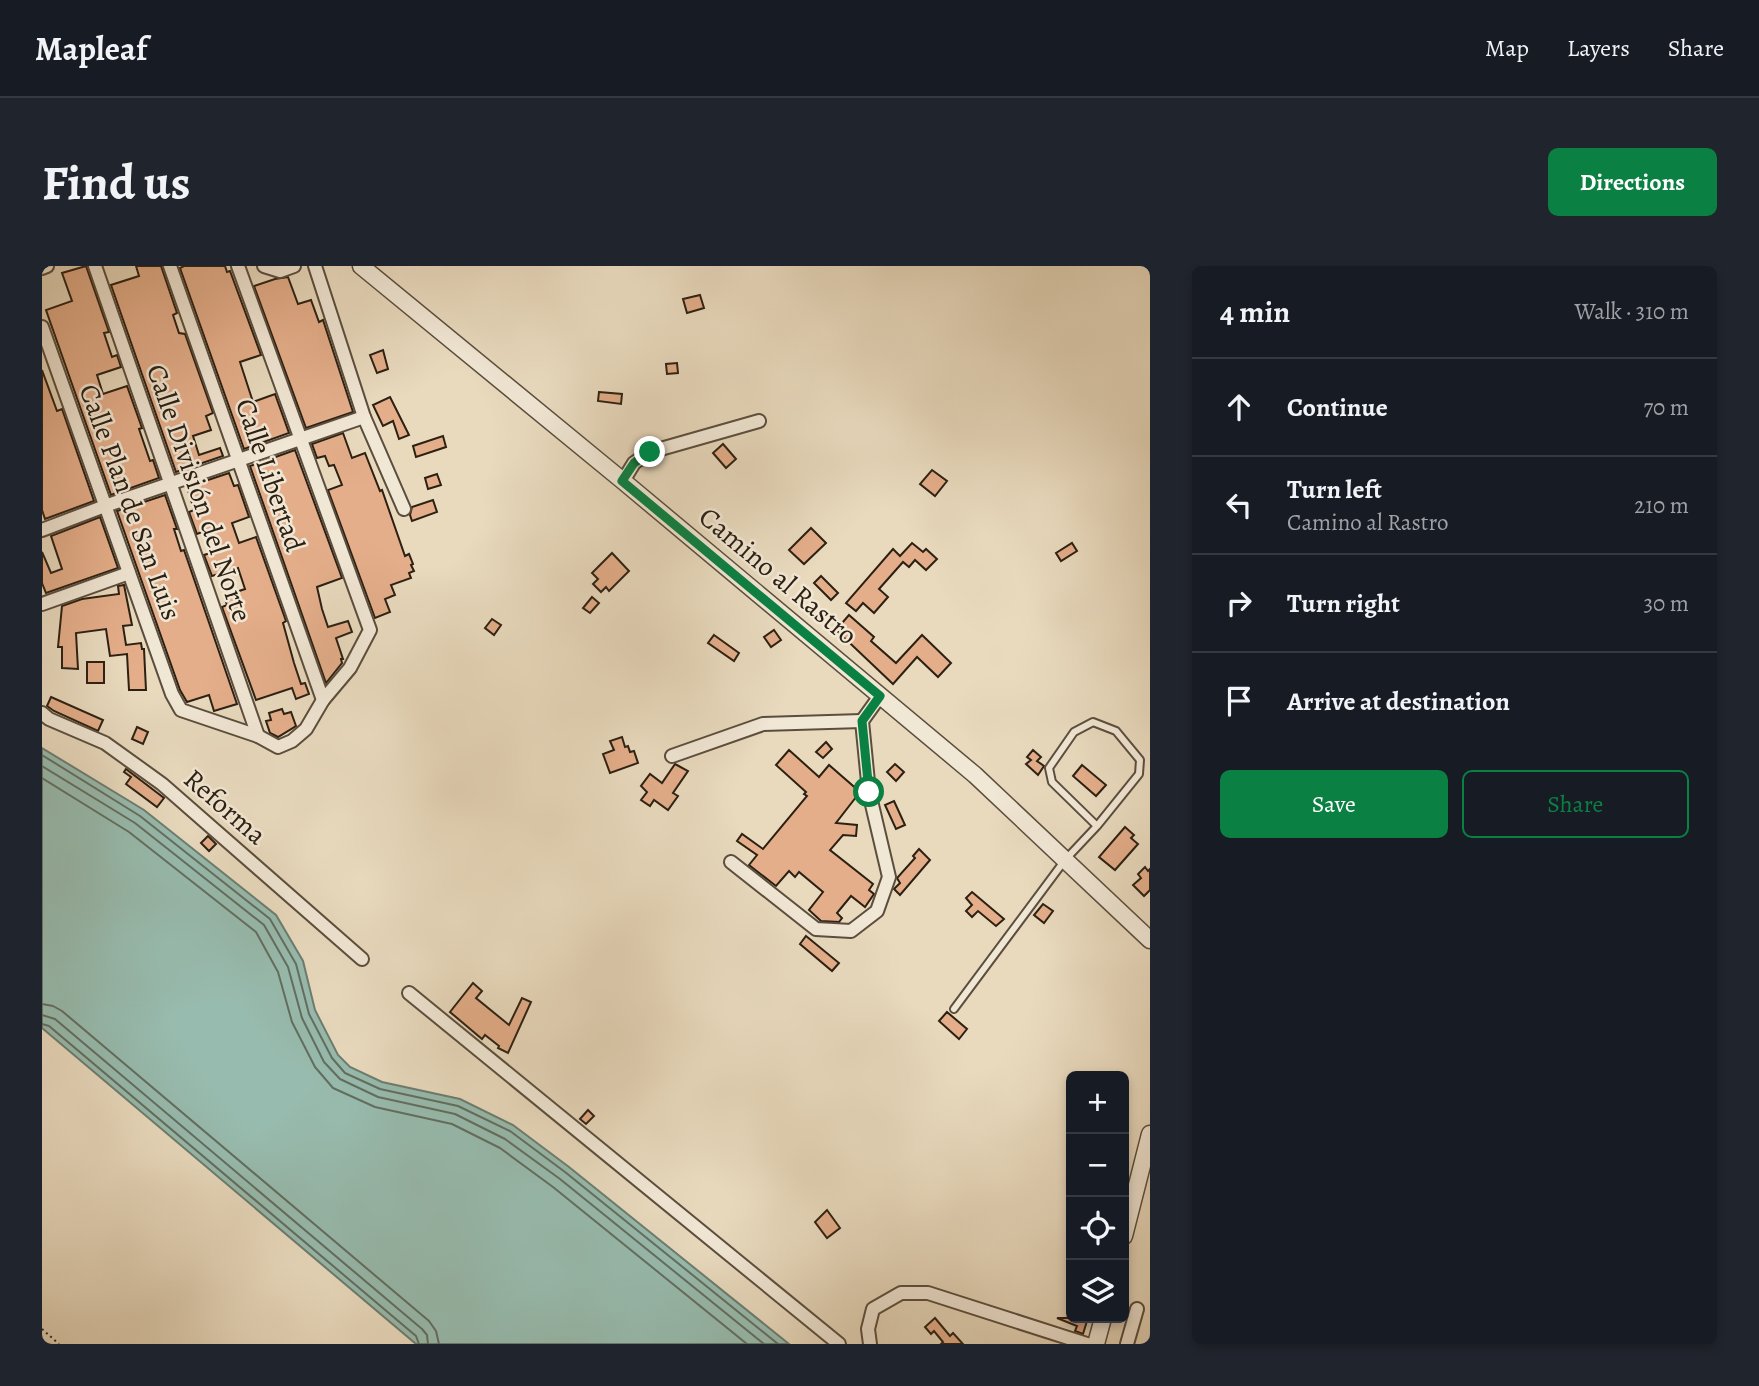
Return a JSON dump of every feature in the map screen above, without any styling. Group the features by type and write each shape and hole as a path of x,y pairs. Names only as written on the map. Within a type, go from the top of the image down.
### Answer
{"street":[{"name":"Calle División del Norte","path":"94,266 258,736"},
{"name":"Calle Libertad","path":"170,266 323,700"},
{"path":"238,266 370,630 350,668 323,700 306,729 292,741 278,747 258,736"},
{"path":"264,266 280,271 293,266"},
{"path":"315,266 364,416 404,509"},
{"name":"Camino al Rastro","path":"361,266 975,775 1150,940"},
{"name":"Calle Plan de San Luis","path":"42,327 172,694 181,710 258,736"},
{"path":"42,530 364,416"},
{"path":"622,481 634,463 650,452 760,421"},
{"path":"42,604 129,573"},
{"path":"731,862 816,929 851,931 877,911 889,877 869,792 862,721 880,696"},
{"name":"Reforma","path":"42,713 49,719 105,743 162,784 362,959"},
{"path":"673,756 763,724 862,721"},
{"path":"409,993 839,1344"},
{"path":"1129,1216 1150,1134"},
{"path":"870,1344 868,1329 873,1309 901,1293 929,1293 1087,1344"},
{"path":"1127,1344 1137,1310"},
{"path":"1096,1344 1102,1323"},
{"path":"1047,1344 1060,1336"}],"lane":[{"path":"954,1009 1065,860 1097,826 1139,774 1140,760 1116,731 1093,722 1074,732 1049,768 1052,782 1097,826"}],"path":[{"path":"42,1329 59,1344"}],"water":[{"path":"42,748 144,810 276,915 303,961 315,1010 338,1055 350,1067 382,1082 460,1099 513,1125 789,1344 416,1344 42,1028"}],"building":[{"path":"86,266 109,332 104,333 112,357 117,355 121,367 97,375 103,394 127,386 150,461 153,460 159,478 111,495 46,310 72,301 62,273"},
{"path":"136,266 161,266 177,313 173,315 179,333 185,334 213,413 206,416 211,430 193,436 199,455 220,448 223,456 176,472 111,285 139,276"},
{"path":"225,266 227,272 230,271 261,355 240,362 253,402 275,394 289,433 244,449 180,268"},
{"path":"288,277 298,304 311,300 319,322 323,320 353,412 306,428 254,286"},
{"path":"700,295 704,308 687,313 683,299"},
{"path":"383,350 388,369 377,373 370,355"},
{"path":"677,363 678,373 667,374 666,364"},
{"path":"42,370 57,411 62,409 94,501 45,519 42,510"},
{"path":"599,392 622,394 621,404 598,401"},
{"path":"390,397 409,435 399,439 393,421 383,426 373,405"},
{"path":"343,433 352,458 365,453 380,491 382,490 405,556 409,554 413,564 411,565 414,571 409,573 411,578 391,585 395,595 385,599 390,612 375,618 328,490 342,485 334,465 329,466 325,456 317,458 312,444"},
{"path":"443,436 446,447 416,457 413,446"},
{"path":"723,444 736,459 726,468 713,453"},
{"path":"295,450 342,578 317,587 322,609 328,627 348,621 352,632 336,638 343,659 326,683 250,466"},
{"path":"932,470 947,481 935,496 920,484"},
{"path":"229,473 234,486 238,485 249,517 232,523 239,543 256,537 286,621 283,623 301,684 305,683 309,694 296,699 292,688 256,700 222,607 227,605 224,596 245,589 238,568 212,576 204,555 217,551 210,529 197,534 189,512 194,510 187,487"},
{"path":"437,474 441,485 428,489 425,478"},
{"path":"165,495 177,529 174,529 181,551 184,550 237,704 214,711 209,695 187,702 180,690 117,511"},
{"path":"433,500 437,512 412,521 412,507"},
{"path":"100,517 118,568 46,593 42,583 42,552 51,573 62,569 51,536"},
{"path":"811,528 826,543 804,564 789,550"},
{"path":"912,543 923,552 926,549 937,559 926,570 915,560 909,567 903,562 879,589 888,597 874,613 863,603 856,611 846,603 893,549 900,556"},
{"path":"1072,543 1077,551 1061,561 1056,553"},
{"path":"612,553 629,571 609,591 606,587 601,592 593,584 598,579 592,573"},
{"path":"821,576 838,593 831,600 814,583"},
{"path":"124,585 132,625 123,626 126,645 141,643 144,649 146,690 129,690 127,654 110,656 106,629 76,633 78,669 62,668 62,647 58,647 62,606 82,599 119,594 118,586"},
{"path":"592,597 599,603 590,613 583,608"},
{"path":"849,615 874,637 871,641 896,663 922,635 951,663 938,677 917,657 893,684 836,630"},
{"path":"492,619 501,625 494,635 485,628"},
{"path":"774,630 781,640 771,647 764,637"},
{"path":"714,635 739,653 734,661 708,643"},
{"path":"87,662 104,662 104,683 87,683"},
{"path":"51,697 103,720 98,731 47,706"},
{"path":"282,709 284,714 291,712 296,726 278,737 270,733 266,721 271,720 269,713"},
{"path":"137,727 148,732 143,744 132,739"},
{"path":"622,737 625,747 628,746 630,752 634,751 638,763 610,773 603,754 614,750 610,741"},
{"path":"826,742 832,749 823,758 816,752"},
{"path":"789,750 819,777 829,765 860,792 836,823 857,825 856,836 843,835 830,850 873,884 869,890 874,894 865,907 851,896 837,913 842,918 839,922 821,921 809,910 823,892 799,872 795,877 789,871 776,886 749,865 757,855 737,841 742,834 763,849 807,796 804,794 806,792 776,765"},
{"path":"1033,750 1041,757 1037,761 1044,766 1038,775 1026,764 1031,760 1027,757"},
{"path":"675,764 688,771 673,793 678,796 668,810 654,800 650,806 641,800 647,792 641,786 650,774 662,783"},
{"path":"895,764 904,772 896,781 887,772"},
{"path":"1082,765 1106,785 1096,796 1073,776"},
{"path":"126,769 164,798 157,807 126,784 131,777 124,772"},
{"path":"894,801 905,825 896,829 885,805"},
{"path":"1125,827 1134,835 1131,838 1138,844 1115,870 1099,857"},
{"path":"208,836 216,844 209,851 201,843"},
{"path":"919,849 930,860 900,895 894,889 900,883 897,878 915,858 913,856"},
{"path":"1145,867 1148,871 1150,869 1150,890 1144,896 1133,885 1141,878 1138,874"},
{"path":"972,892 1004,919 996,926 978,911 972,917 966,911 972,905 966,898"},
{"path":"1043,904 1053,911 1044,923 1034,915"},
{"path":"806,936 839,963 832,971 800,944"},
{"path":"473,983 482,991 476,998 509,1025 522,998 531,1002 508,1053 498,1048 499,1046 485,1035 482,1039 450,1012"},
{"path":"947,1012 967,1029 959,1039 939,1021"},
{"path":"588,1110 594,1116 586,1124 580,1119"},
{"path":"827,1210 840,1228 827,1238 815,1222"},
{"path":"935,1318 950,1336 953,1333 963,1344 941,1344 943,1342 934,1331 931,1334 925,1327"},
{"path":"1070,1323 1086,1323 1083,1334 1075,1331 1077,1326"}],"route":[{"path":"650,452 634,463 622,481 880,696 862,721 869,792"}]}
